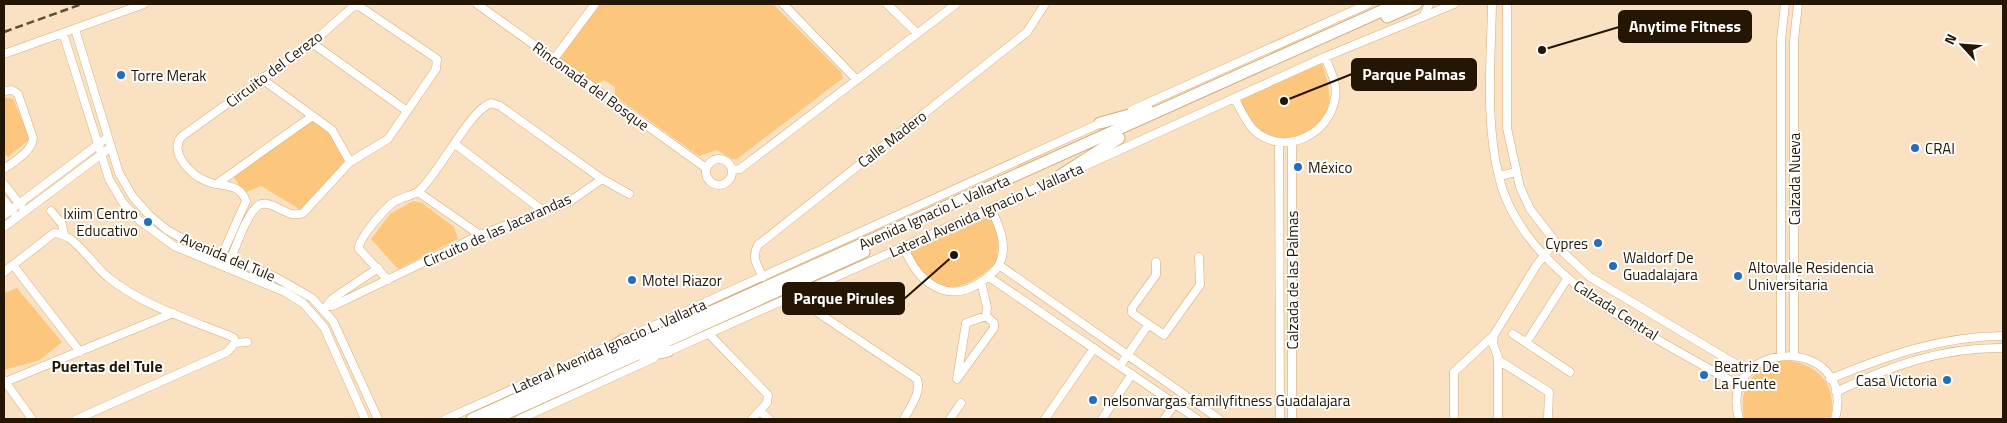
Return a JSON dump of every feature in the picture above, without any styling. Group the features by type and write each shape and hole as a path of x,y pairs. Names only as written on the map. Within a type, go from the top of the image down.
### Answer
{"highway":[{"name":"Avenida Ignacio L. Vallarta","path":"472,419 1397,4"},
{"name":"Avenida Ignacio L. Vallarta","path":"494,419 1416,4"},
{"path":"1100,123 1191,97"},
{"path":"1054,179 1119,138"},
{"path":"574,374 624,340"},
{"path":"620,362 668,351"}],"street":[{"path":"4,54 144,4"},
{"name":"Circuito del Cerezo","path":"245,207 244,196 236,189 208,182 190,171 176,150 176,143 181,137 312,44 356,4 437,59 436,69 388,139 350,162 303,213 293,215 264,203 253,211"},
{"name":"Rinconada del Bosque","path":"477,4 706,168"},
{"path":"554,60 595,4"},
{"path":"783,4 857,80"},
{"path":"887,4 917,33"},
{"path":"732,170 740,169 956,4"},
{"name":"Calle Madero","path":"763,277 755,260 754,252 758,245 1027,32 1045,4"},
{"path":"1100,123 1368,4"},
{"path":"1422,18 1429,4"},
{"name":"Lateral Avenida Ignacio L. Vallarta","path":"520,419 1325,57 1454,4"},
{"name":"Calzada Central","path":"1492,4 1491,130 1503,192 1516,218 1544,255 1568,279 1612,311 1741,387"},
{"name":"Calzada Central","path":"1507,4 1507,128 1520,187 1530,209 1555,242 1590,276 1749,372"},
{"path":"1781,355 1781,40 1785,4"},
{"name":"Calzada Nueva","path":"1794,355 1794,48 1798,4"},
{"name":"Avenida del Tule","path":"75,29 111,147 125,185 149,215 167,230 185,240 295,287 326,307 378,419"},
{"name":"Avenida del Tule","path":"63,33 101,155 115,191 138,220 174,246 285,292 303,303 316,315 324,327 365,419"},
{"path":"312,44 407,111"},
{"path":"1234,99 1249,125 1256,133 1278,142 1302,140 1315,133 1325,124 1336,98 1335,85 1325,57"},
{"path":"262,79 311,117 332,130 350,162"},
{"path":"4,91 12,90 18,94 33,138 32,145 28,150 4,170"},
{"path":"388,280 359,249 360,239 394,202 418,192 480,110 491,103 500,106 602,179 629,194"},
{"path":"218,183 311,117"},
{"name":"Lateral Avenida Ignacio L. Vallarta","path":"446,419 1100,123"},
{"path":"4,214 108,137"},
{"name":"Calzada de las Palmas","path":"1278,142 1280,419"},
{"name":"Calzada de las Palmas","path":"1292,142 1292,419"},
{"path":"455,144 542,210"},
{"path":"4,228 111,147"},
{"path":"718,159 727,162 732,170 731,178 725,184 718,186 710,183 706,176 706,168 718,159"},
{"path":"1499,176 1516,172"},
{"name":"Circuito de las Jacarandas","path":"326,307 333,306 480,235 542,210 568,202 602,179"},
{"path":"4,184 6,196 17,218"},
{"path":"418,192 480,235"},
{"path":"6,196 19,203 25,211"},
{"path":"218,264 245,207 253,211 227,268"},
{"path":"904,247 915,269 934,287 945,291 958,291 981,282 999,265 1003,244 991,208"},
{"path":"51,211 62,224 64,234"},
{"path":"4,272 54,233 64,234 72,239 88,259 119,286 156,306 230,336 234,338 235,343"},
{"path":"1454,416 1454,372 1494,336 1544,255 1555,242"},
{"path":"1156,262 1156,275 1132,308 1134,316 1164,335 1200,285 1200,257"},
{"path":"13,265 80,352"},
{"path":"999,265 1219,419"},
{"name":"Circuito de las Jacarandas","path":"316,315 326,307 332,298 378,268"},
{"path":"365,276 372,287"},
{"path":"989,276 1198,419"},
{"path":"1526,343 1568,279"},
{"path":"981,282 987,307 986,316"},
{"path":"346,288 352,297"},
{"path":"793,296 917,379 920,386 906,419"},
{"path":"1279,306 1292,306"},
{"path":"32,419 5,381 173,313"},
{"path":"986,316 994,323 994,328 957,378 966,323 986,316"},
{"path":"1120,366 1148,326"},
{"path":"709,334 767,392 768,400 752,419"},
{"path":"1513,334 1570,372"},
{"path":"1494,336 1493,344 1498,360 1498,419"},
{"path":"1830,379 1892,354 1967,337 2003,336"},
{"path":"1967,337 1968,348"},
{"path":"77,419 227,352 235,343 247,342"},
{"path":"1045,419 1094,348"},
{"path":"1836,392 1895,366 1945,352 1968,348 2003,348"},
{"path":"1739,419 1737,411 1741,387 1749,372 1758,364 1781,355 1794,355 1817,364 1830,379 1836,392 1835,419"},
{"path":"1498,360 1549,392 1548,419"},
{"path":"1102,419 1132,374"},
{"path":"950,419 961,403"},
{"path":"1164,419 1175,404"},
{"path":"760,411 769,419"}],"shaded area":[{"path":"596,4 773,4 841,72 843,78 737,159 732,159 717,150 699,156 615,96 615,87 604,80 597,85 561,60 560,56"},
{"path":"1322,62 1329,93 1329,103 1325,115 1317,125 1308,132 1296,137 1284,138 1272,136 1261,131 1251,123 1239,100"},
{"path":"4,97 13,99 30,139 8,157 4,153"},
{"path":"310,119 328,131 347,161 301,210 261,186 244,193 232,174"},
{"path":"413,201 422,203 454,227 458,239 398,269 371,239 390,214"},
{"path":"988,212 998,235 997,262 973,281 964,285 945,287 935,284 926,278 906,248"},
{"path":"17,288 62,342 40,360 4,370 4,293"},
{"path":"1780,360 1793,361 1804,365 1822,376 1831,395 1830,419 1744,419 1743,398 1749,382 1761,370"}],"railway":[{"path":"4,32 82,4"}],"place":[{"name":"Anytime Fitness","path":"1542,50"},
{"name":"Torre Merak","path":"121,75"},
{"name":"Parque Palmas","path":"1284,101"},
{"name":"CRAI","path":"1915,148"},
{"name":"México","path":"1298,167"},
{"name":"Ixiim Centro Educativo","path":"148,222"},
{"name":"Cypres","path":"1598,243"},
{"name":"Parque Pirules","path":"954,255"},
{"name":"Waldorf De Guadalajara","path":"1613,266"},
{"name":"Altovalle Residencia Universitaria","path":"1738,276"},
{"name":"Motel Riazor","path":"632,280"},
{"name":"Beatriz De La Fuente","path":"1704,375"},
{"name":"Casa Victoria","path":"1947,380"},
{"name":"nelsonvargas familyfitness Guadalajara","path":"1093,400"}],"district":[{"name":"Puertas del Tule","path":"107,366"}]}
